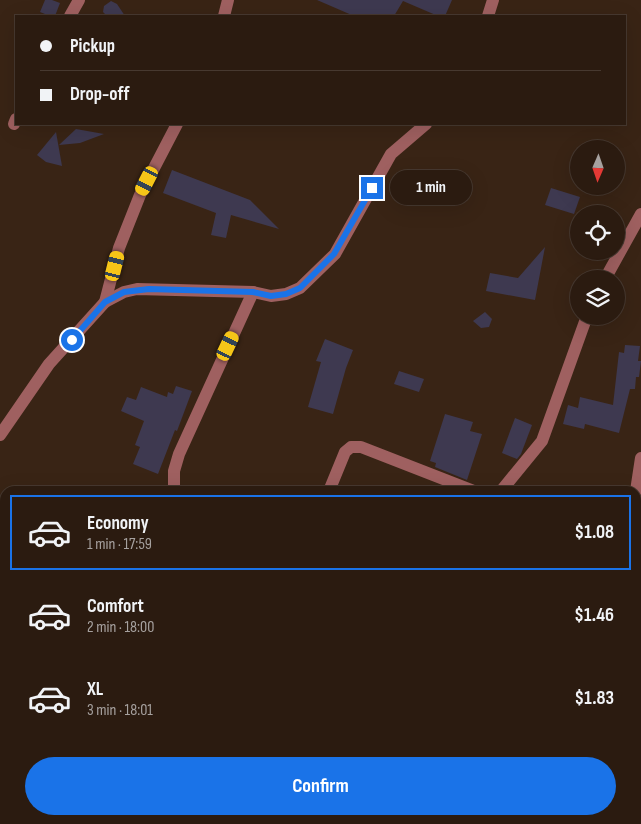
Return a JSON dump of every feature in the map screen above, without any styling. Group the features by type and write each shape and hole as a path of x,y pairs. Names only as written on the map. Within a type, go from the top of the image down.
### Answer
{"street":[{"path":"71,15 79,0"},
{"path":"224,15 228,0"},
{"path":"488,15 493,0"},
{"path":"105,302 119,248 140,195 176,125"},
{"path":"0,435 49,364 105,302 124,292 137,289 253,292 271,296 286,294 300,288 334,254 391,154 425,125"},
{"path":"609,270 641,214"},
{"path":"174,486 174,471 179,454 253,292"},
{"path":"505,486 542,441 584,325"},
{"path":"331,486 345,452 351,447 361,447 461,486"},
{"path":"637,486 641,458"}],"building":[{"path":"45,0 60,3 55,15 48,15 40,12"},
{"path":"317,0 452,0 445,15 436,15 403,1 395,15 352,15"},
{"path":"111,1 117,4 124,15 106,15 103,12 104,6"},
{"path":"76,129 104,134 80,143 59,145"},
{"path":"56,132 62,166 46,162 37,155"},
{"path":"172,170 250,200 279,229 231,215 226,238 211,235 216,213 163,193"},
{"path":"551,188 580,197 577,205 570,205 570,213 545,205"},
{"path":"545,247 535,300 486,291 490,273 518,278"},
{"path":"485,312 492,319 489,327 481,328 473,321"},
{"path":"325,339 353,350 333,414 308,407 321,362 316,361"},
{"path":"625,345 640,346 638,361 641,361 639,377 636,377 635,389 630,389 619,433 585,424 584,429 563,424 568,405 578,408 580,397 613,405 619,352 624,353"},
{"path":"399,371 424,379 419,392 394,384"},
{"path":"176,386 192,391 158,474 133,464 140,447 135,445 144,421 121,411 127,397 136,400 141,387 167,397 168,392 173,394"},
{"path":"445,414 473,422 470,431 482,434 467,480 435,467 436,463 430,461"},
{"path":"515,418 532,425 521,454 517,459 502,453"}],"route":[{"path":"72,340 105,302 114,296 137,289 253,292 271,296 286,294 300,288 334,254 372,188"}]}
